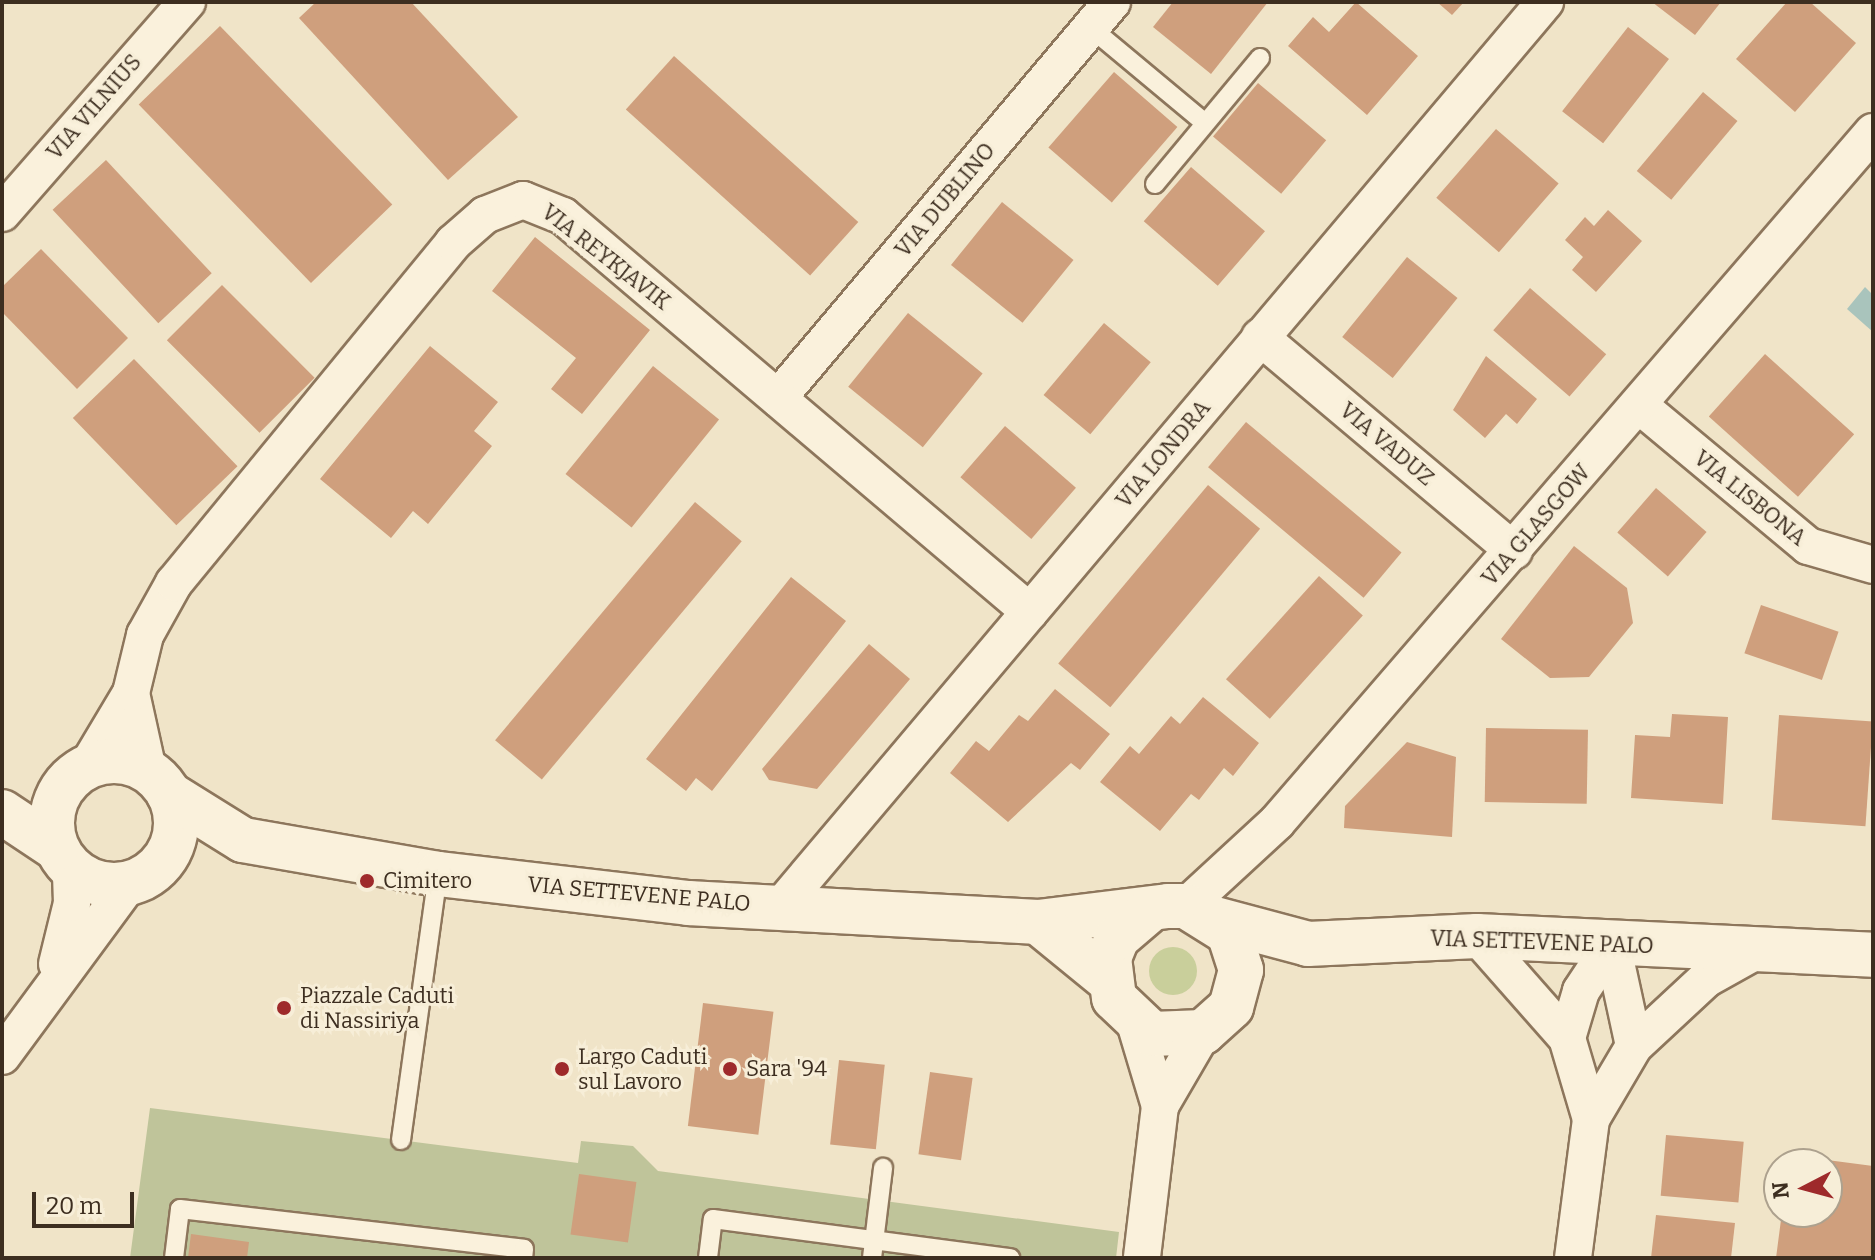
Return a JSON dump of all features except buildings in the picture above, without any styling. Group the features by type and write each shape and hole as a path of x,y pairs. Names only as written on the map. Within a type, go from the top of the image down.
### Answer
{"street":[{"name":"VIA VILNIUS","path":"2,213 187,2"},
{"name":"VIA LONDRA","path":"781,906 1545,2"},
{"name":"VIA DUBLINO","path":"778,398 1102,15"},
{"name":"VIA GLASGOW","path":"1184,911 1277,822 1640,406 1873,132"},
{"name":"VIA REYKJAVIK","path":"76,775 131,693 145,635 174,583 453,243 503,205 548,206 1030,612"},
{"name":"VIA VADUZ","path":"1260,337 1514,551"},
{"name":"VIA LISBONA","path":"1640,406 1800,540 1832,558 1873,565"},
{"name":"VIA REYKJAVIK","path":"131,693 158,782"},
{"name":"VIA SETTEVENE PALO","path":"2,799 129,762 243,840"},
{"path":"42,1007 66,938 64,858 52,815 76,775"},
{"path":"158,782 176,825 167,855"},
{"path":"2,812 89,880 129,884 42,1007 2,1056"},
{"name":"VIA SETTEVENE PALO","path":"129,884 167,855 243,840 438,874 781,906 1038,922 1184,911 1308,944 1477,936 1873,955"},
{"path":"1109,980 1117,938 1184,911 1229,933 1241,970 1217,1020 1160,1106"},
{"path":"1038,922 1109,980 1136,1026 1160,1106 1142,1258"},
{"path":"1477,936 1567,1038 1591,1119"},
{"path":"1136,1026 1169,1038 1217,1020 1308,944"},
{"path":"1567,1038 1581,991 1612,944"},
{"path":"1612,944 1634,1046"},
{"path":"1573,1258 1591,1119 1634,1046 1706,979 1758,950"}],"lane":[{"path":"1102,15 1205,123"},
{"path":"1155,184 1260,58"},
{"path":"401,1140 438,874"},
{"path":"873,1249 883,1168"},
{"path":"174,1258 180,1209 524,1249 523,1258"},
{"path":"708,1258 713,1219 873,1249 1010,1258"}],"green space":[{"path":"1173,947 1190,954 1197,971 1190,988 1173,995 1156,988 1149,971 1156,954"},
{"path":"150,1108 578,1163 581,1141 633,1146 658,1171 1119,1232 1116,1258 130,1258"}],"water":[{"path":"1865,287 1873,295 1873,332 1847,309"}],"place":[{"name":"Cimitero","path":"367,881"},
{"name":"Piazzale Caduti di Nassiriya","path":"284,1008"},
{"name":"Largo Caduti sul Lavoro","path":"562,1069"},
{"name":"Sara '94","path":"730,1069"}]}
